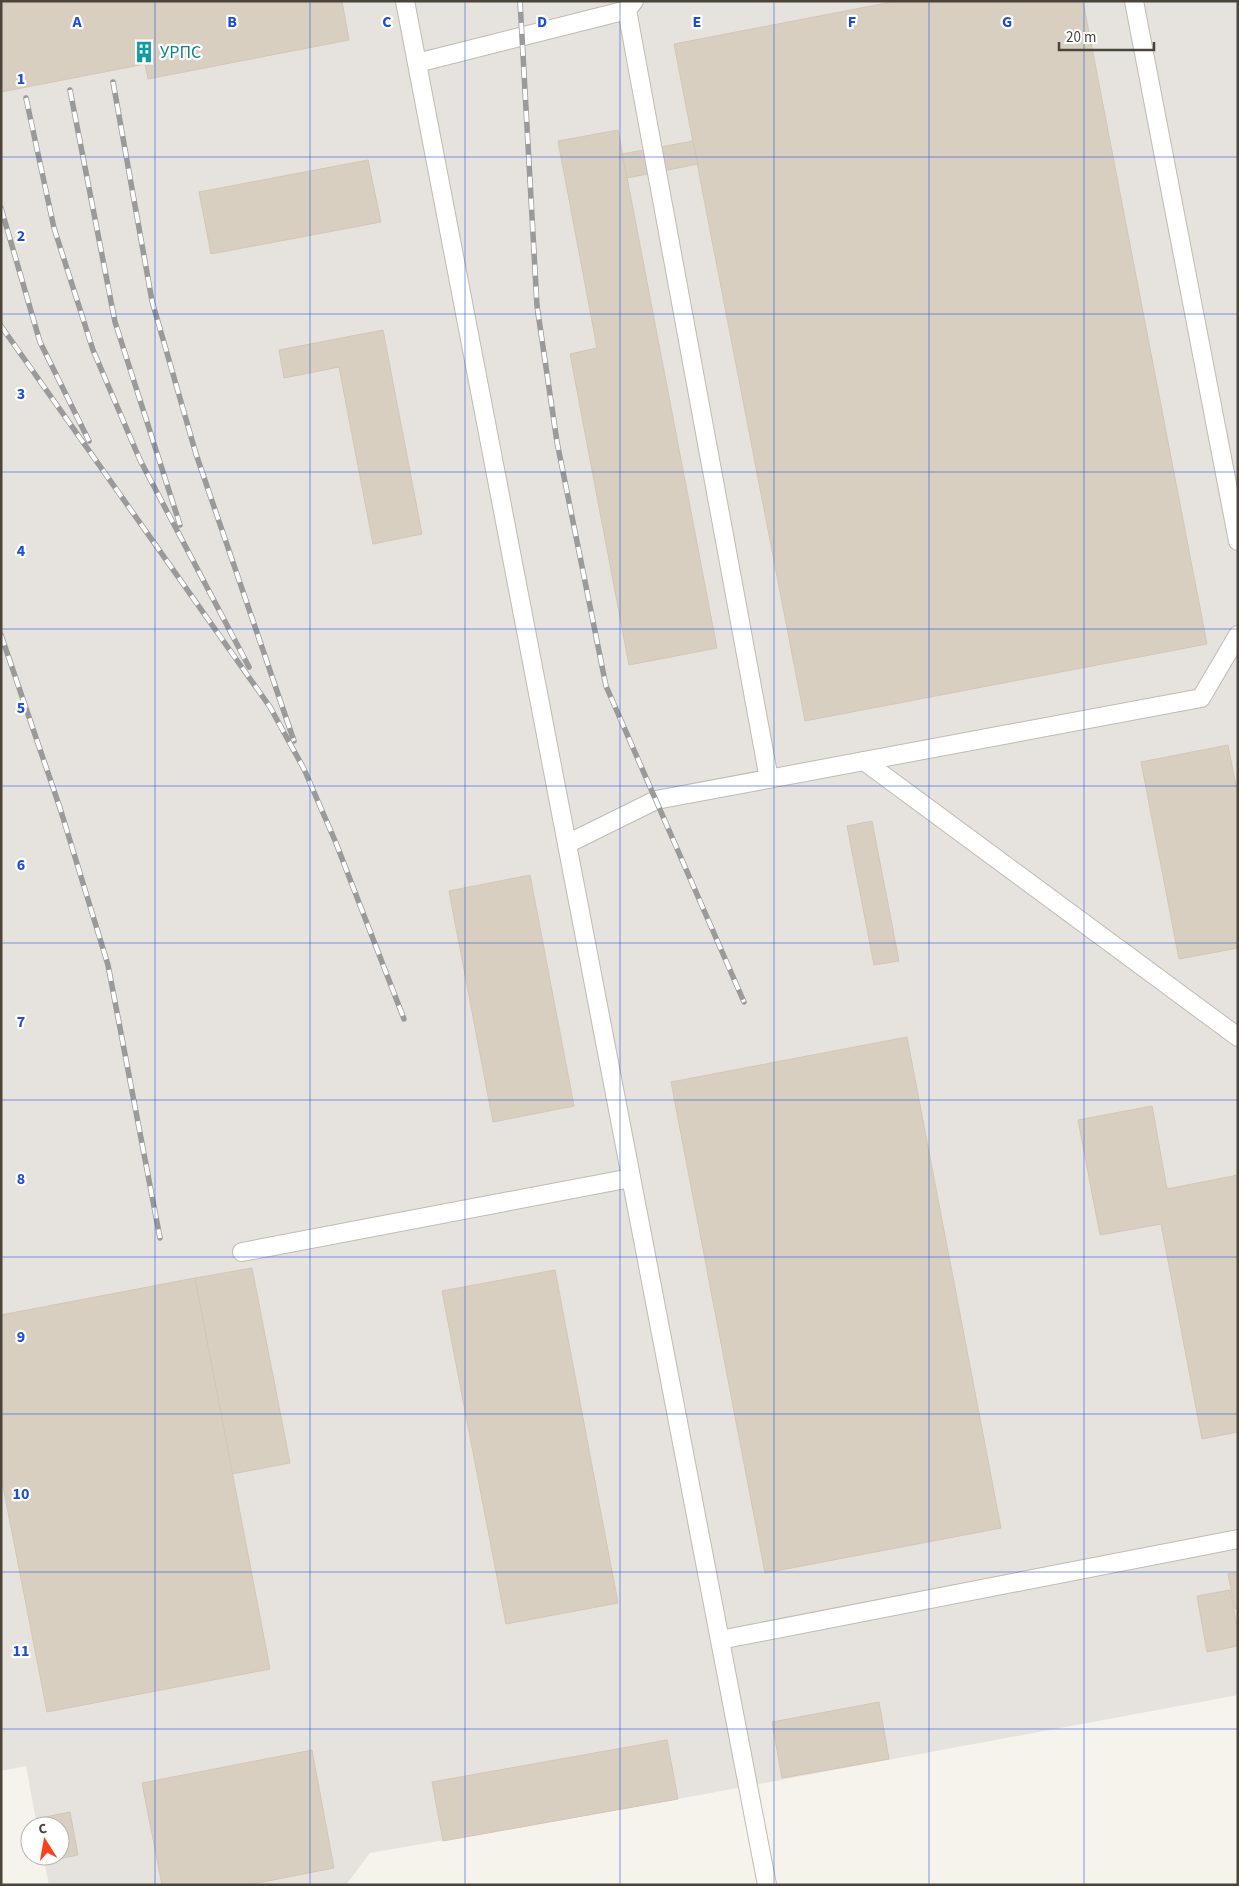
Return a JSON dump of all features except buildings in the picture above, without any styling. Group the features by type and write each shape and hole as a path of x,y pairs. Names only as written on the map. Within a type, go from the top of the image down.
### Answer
{"lane":[{"path":"405,1 767,1885"},
{"path":"1134,1 1238,540"},
{"path":"417,64 631,6 769,779"},
{"path":"567,844 656,800 1201,698 1238,635"},
{"path":"864,761 1238,1037"},
{"path":"242,1252 631,1178"},
{"path":"720,1640 1238,1539"}],"shaded area":[{"path":"1,1 1238,1 1238,1695 678,1799 370,1853 346,1885 49,1885 45,1866 70,1866 70,1816 35,1816 26,1766 1,1771"}],"railway":[{"path":"520,1 537,306 557,442 606,686 744,1002"},
{"path":"113,82 152,301 196,454 294,741"},
{"path":"70,90 115,322 180,525"},
{"path":"26,98 54,228 93,350 140,460 249,667"},
{"path":"1,208 40,342 89,441"},
{"path":"1,326 270,707 304,769 336,843 404,1019"},
{"path":"1,635 60,808 108,965 160,1238"}],"place":[{"name":"УРПС","path":"144,52"}]}
